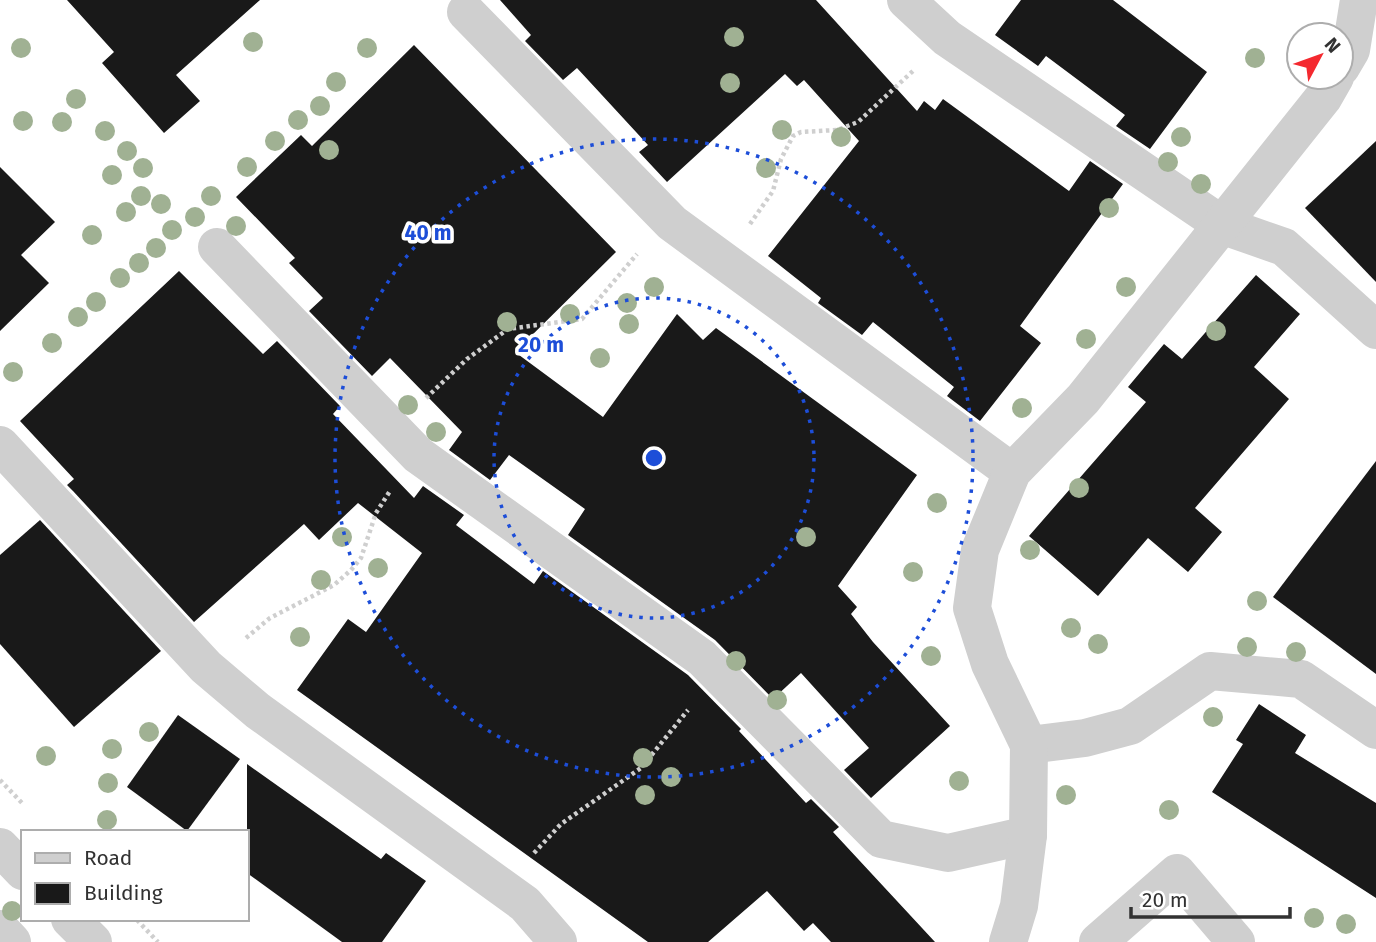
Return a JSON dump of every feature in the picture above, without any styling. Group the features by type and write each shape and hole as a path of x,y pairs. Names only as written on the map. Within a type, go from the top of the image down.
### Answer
{"street":[{"path":"906,0 947,38 1224,226 1284,247 1376,330"},
{"path":"1355,25 1359,0"},
{"path":"466,12 669,220 724,264 1012,472"},
{"path":"1008,942 1019,906 1028,835 1029,745 990,664 972,608 980,550 1012,472 1083,399 1224,226 1327,91"},
{"path":"217,247 407,442 702,658 881,839 948,853 1028,835"},
{"path":"0,445 206,667 258,711 524,904 558,942"},
{"path":"1029,745 1085,738 1130,726 1210,671 1301,679 1376,730"},
{"path":"0,847 21,869"},
{"path":"1098,942 1177,873 1237,942"},
{"path":"72,921 93,942"},
{"path":"0,929 12,942"}],"path":[{"path":"724,264 773,191 781,159 793,136 801,132 837,130 858,121 947,38"},
{"path":"206,667 270,618 334,585 361,558 376,513 403,468 407,442 443,380 508,329 582,319 594,309 622,270 669,220"},
{"path":"511,895 527,859 561,824 641,768 717,674"},
{"path":"138,921 158,942"}],"building":[{"path":"67,0 260,0 176,75 200,101 164,133 102,63 114,52"},
{"path":"500,0 816,0 917,111 924,101 935,110 943,99 1069,191 1090,161 1123,184 1020,326 1041,343 980,421 947,396 954,387 873,322 862,335 818,303 821,298 768,256 859,141 804,80 797,86 785,74 667,182 639,152 648,145 577,68 563,80 525,41 531,35"},
{"path":"1021,0 1113,0 1207,72 1150,149 1116,126 1125,115 1046,56 1038,66 995,35"},
{"path":"414,45 616,252 515,352 603,417 677,314 703,340 716,328 917,475 838,586 857,607 851,614 873,642 950,726 871,798 844,770 869,748 801,673 773,699 715,640 568,535 585,509 509,455 490,480 449,450 462,432 390,358 372,376 309,311 323,298 289,263 295,258 236,197 301,135 312,146"},
{"path":"1376,141 1376,282 1305,208"},
{"path":"0,167 55,222 21,255 49,283 0,331"},
{"path":"179,271 263,354 277,341 340,406 333,414 414,498 423,486 464,515 456,525 534,584 543,571 688,675 741,729 739,731 806,803 811,799 839,827 833,832 935,942 831,942 813,923 804,931 767,891 708,942 648,942 297,690 348,619 366,632 422,553 358,503 319,540 304,524 194,622 67,485 74,479 20,421"},
{"path":"1256,275 1300,314 1254,367 1289,399 1195,508 1222,532 1188,572 1148,538 1098,596 1029,536 1146,402 1128,387 1164,344 1182,359"},
{"path":"1376,461 1376,674 1273,597"},
{"path":"40,520 161,651 74,727 0,644 0,555"},
{"path":"1259,704 1306,735 1295,753 1376,803 1376,898 1212,792 1243,744 1236,740"},
{"path":"178,715 240,759 188,830 127,787"},
{"path":"247,764 381,859 386,853 426,881 382,942 342,942 248,874"}]}
